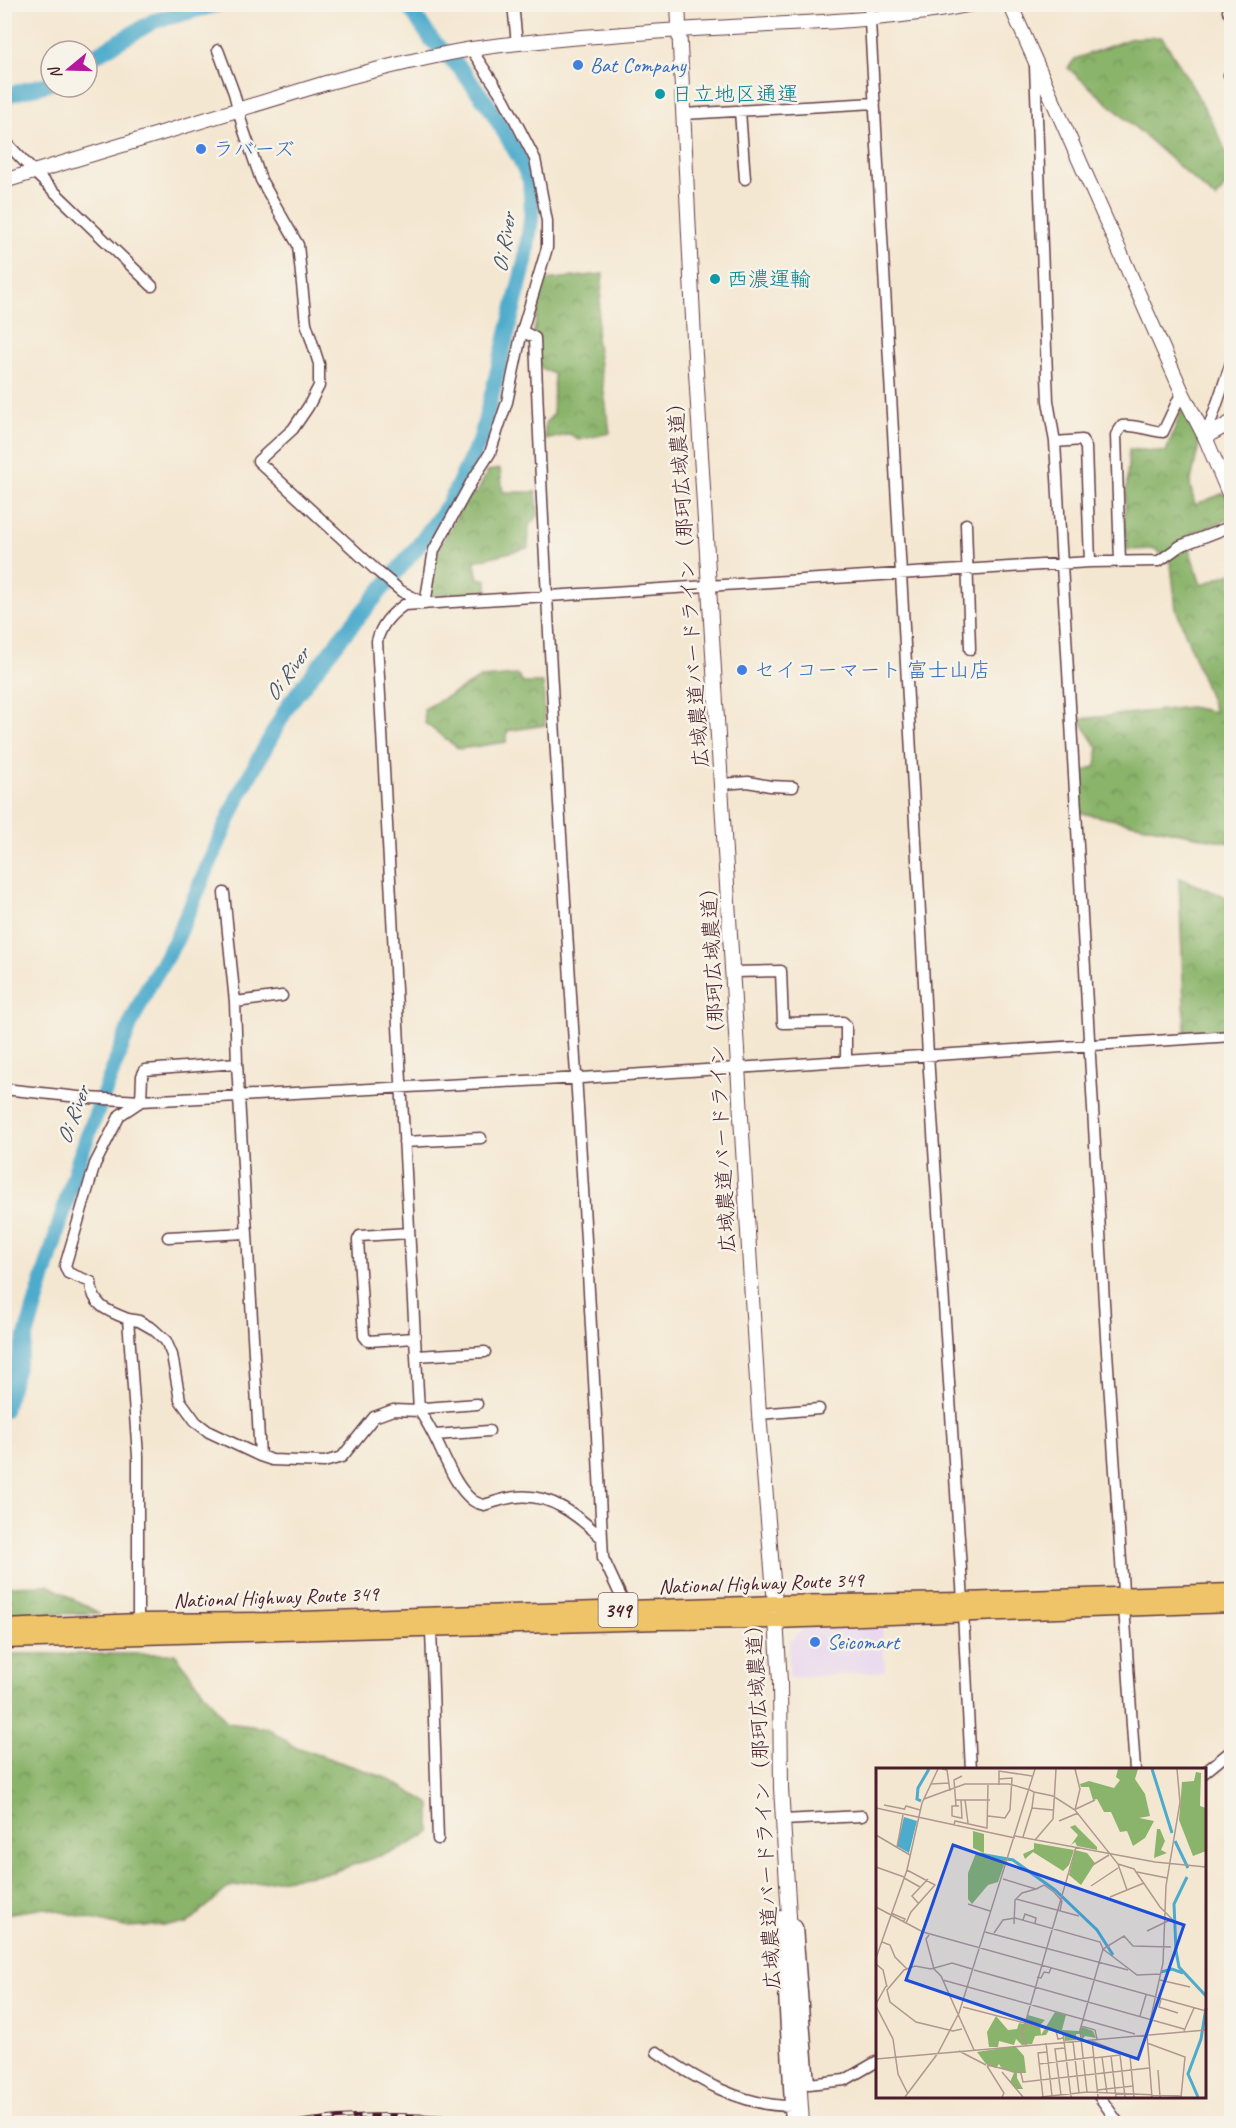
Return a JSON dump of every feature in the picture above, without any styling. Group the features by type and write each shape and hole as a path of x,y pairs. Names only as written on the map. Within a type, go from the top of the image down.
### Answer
{"highway":[{"name":"National Highway Route 349","path":"4,1628 138,1622 624,1616 963,1607 1124,1600 1232,1592"},
{"name":"National Highway Route 349","path":"1124,1600 1232,1604"},
{"name":"National Highway Route 349","path":"4,1640 431,1629 624,1616"}],"street":[{"path":"513,4 517,44"},
{"name":"広域農道バードライン（那珂広域農道）","path":"678,4 694,339 759,1414 776,1612 784,1917 790,1946 801,2124"},
{"path":"869,4 900,575 920,877 928,1055 971,1768"},
{"path":"4,181 359,74 455,52 517,44 679,30 870,19 945,10 973,4"},
{"path":"1010,4 1184,394 1210,434 1232,501"},
{"path":"218,50 261,180 298,244 306,323 319,364 319,386 302,417 293,429 258,461 377,571 401,591 425,604"},
{"path":"425,604 434,550 490,453 507,402 522,330 547,248 547,221 535,159 504,99 471,50"},
{"path":"1032,54 1035,70 1048,401 1055,442 1106,1338 1135,1768"},
{"path":"683,114 875,103"},
{"path":"740,111 745,179"},
{"path":"4,140 152,286"},
{"path":"522,330 535,338 546,597 577,1078 603,1558 623,1601 624,1616"},
{"path":"1210,434 1210,424 1232,360"},
{"path":"1120,561 1116,435 1122,426 1134,425 1151,432 1162,432 1180,396 1184,394"},
{"path":"1210,434 1232,422"},
{"path":"1055,442 1082,440 1086,448 1090,562"},
{"path":"966,524 970,649"},
{"path":"602,1538 562,1505 529,1496 514,1497 484,1505 471,1500 456,1480 435,1435 419,1411 377,641 381,628 393,613 404,605 1090,562 1159,561 1180,546 1232,526"},
{"path":"722,784 748,782 793,788"},
{"path":"224,892 235,1002 246,1233 261,1456"},
{"path":"733,972 781,971 783,1023 843,1022 846,1026 846,1060"},
{"path":"235,1002 282,996"},
{"path":"4,1089 141,1101 577,1078 1232,1036"},
{"path":"237,1063 145,1070 142,1076 141,1101 120,1115 94,1164 65,1266 68,1273 91,1282 92,1294 98,1304 115,1314 139,1321 153,1329 166,1341 172,1355 180,1400 196,1422 209,1432 273,1460 324,1462 342,1457 374,1417 393,1410 419,1411 425,1408 477,1404"},
{"path":"404,1142 481,1138"},
{"path":"168,1237 246,1233"},
{"path":"409,1233 360,1236 358,1240 363,1336 368,1341 415,1338"},
{"path":"128,1319 138,1456 138,1622"},
{"path":"416,1356 485,1352"},
{"path":"759,1414 819,1409"},
{"path":"435,1435 489,1431"},
{"path":"431,1629 438,1839"},
{"path":"1206,1771 1232,1750"},
{"path":"783,1820 862,1815"},
{"path":"784,1917 797,1927 809,2084 845,2080 876,2062"},
{"path":"784,1917 790,2124"},
{"path":"657,2052 728,2093 748,2100 791,2106"},
{"path":"1100,2098 1119,2124"}],"shaded area":[{"path":"864,1623 882,1628 885,1671 789,1678 789,1641 807,1626"}],"green space":[{"path":"1162,37 1204,106 1230,165 1231,176 1216,199 1068,68 1075,59 1132,38"},
{"path":"603,274 596,338 610,433 578,440 570,434 545,440 545,423 553,415 554,374 542,369 531,347 544,280"},
{"path":"1183,406 1200,439 1190,485 1195,505 1224,493 1231,512 1231,518 1185,537 1201,585 1231,573 1231,683 1222,686 1231,707 1231,843 1081,813 1077,775 1096,766 1098,748 1079,719 1190,707 1215,712 1176,609 1171,564 1156,549 1127,550 1124,522 1129,449 1166,452"},
{"path":"500,469 503,492 536,492 539,515 529,525 528,548 474,561 478,578 487,580 487,592 430,595 437,552 469,495 477,493 488,471"},
{"path":"518,675 523,683 543,683 545,725 507,731 506,742 459,749 425,723 424,709 481,678"},
{"path":"1179,878 1231,899 1231,1031 1185,1032"},
{"path":"48,1585 99,1613 5,1615 5,1586"},
{"path":"5,1654 175,1654 227,1723 268,1728 293,1746 389,1779 430,1804 430,1832 403,1848 332,1872 229,1887 187,1924 125,1927 46,1908 5,1914"}],"waterway":[{"path":"99,53 154,21 219,4"},
{"name":"Oi River","path":"4,1410 79,1159 130,1025 147,989 176,940 239,795 289,704 418,546 449,504 481,438 525,262 532,212 530,180 489,106 459,67 431,39 407,4"},
{"path":"4,96 39,86"}],"railway":[{"path":"289,2124 377,2116 436,2117 524,2124"}],"place":[{"name":"Bat Company","path":"578,65"},
{"name":"日立地区通運","path":"660,94"},
{"name":"ラバーズ","path":"201,149"},
{"name":"西濃運輸","path":"715,279"},
{"name":"セイコーマート 富士山店","path":"742,670"},
{"name":"Seicomart","path":"815,1642"}]}
